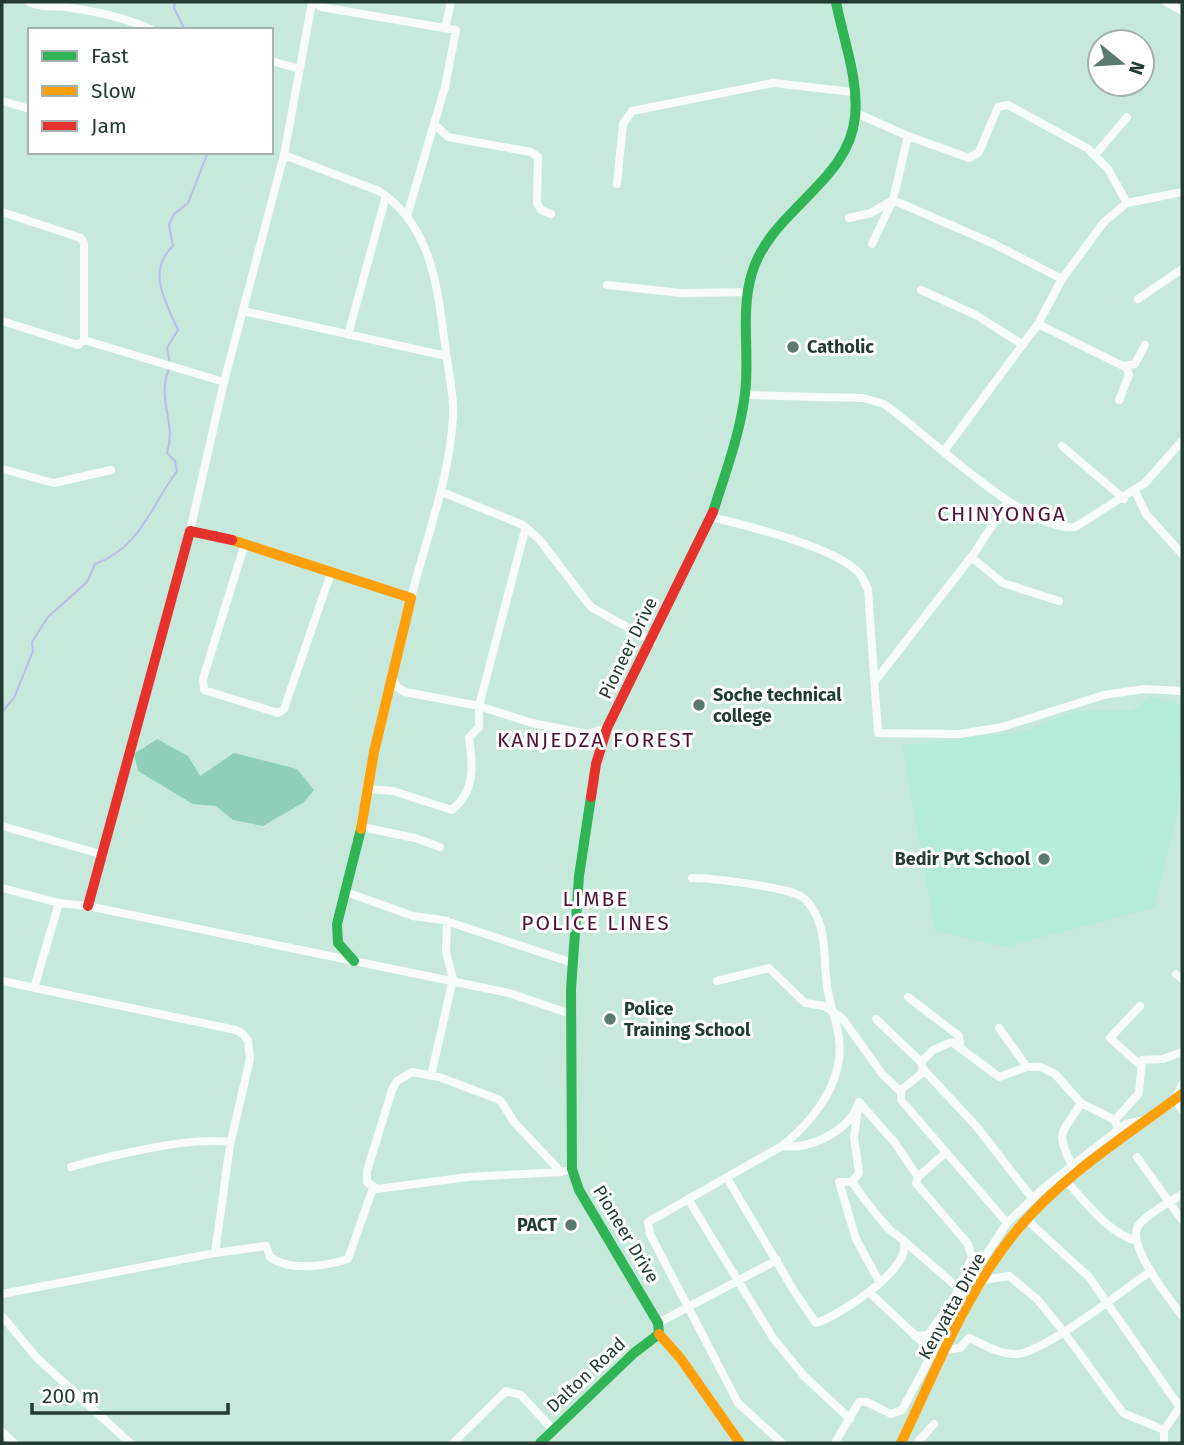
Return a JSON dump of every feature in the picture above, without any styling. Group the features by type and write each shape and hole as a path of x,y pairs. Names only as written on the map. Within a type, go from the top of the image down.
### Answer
{"street":[{"path":"29,2 39,6 69,7 133,25"},
{"path":"88,906 190,531 224,382 284,155 314,2 321,7 456,30 445,88 407,216"},
{"path":"445,28 451,2"},
{"name":"Pioneer Drive","path":"740,1443 724,1427 658,1329 566,1170 573,963 579,876 590,797 607,728 711,517 745,395 748,292 752,268 766,236 844,153 854,127 856,113 853,92 836,2"},
{"path":"1166,2 1182,11"},
{"path":"273,62 300,69"},
{"path":"617,184 623,124 632,111 773,83 853,92"},
{"path":"2,101 28,108"},
{"path":"856,113 963,158 975,156 995,111 1003,104 1095,155 1108,169 1127,203"},
{"path":"1095,155 1127,117"},
{"path":"434,124 448,137 531,152 538,157 537,203 541,210 551,215"},
{"path":"872,244 893,200 908,136"},
{"path":"284,155 386,196 407,216 428,253 434,272 453,418 442,492 411,598 374,752 362,827 336,933 338,943 354,961"},
{"path":"944,451 1038,324 1062,279 1097,230 1117,208 1127,203 1182,192"},
{"path":"348,335 386,196"},
{"path":"849,218 871,214 893,200"},
{"path":"893,200 992,243 1062,279"},
{"path":"2,212 81,238 84,243 84,340"},
{"path":"1138,299 1182,269"},
{"path":"607,285 681,293 748,292"},
{"path":"920,290 976,314 1023,345"},
{"path":"243,311 446,356"},
{"path":"2,321 78,345 84,340"},
{"path":"1038,324 1124,366 1129,375 1119,400"},
{"path":"84,340 176,370 224,382"},
{"path":"1124,366 1135,363 1145,345"},
{"path":"745,395 873,400 901,415 1008,501 1064,528 1074,527 1135,491 1182,441"},
{"path":"1062,446 1124,499"},
{"path":"2,469 54,483 111,470"},
{"path":"1135,491 1146,514 1182,554"},
{"path":"442,492 523,525 539,539 591,607 652,640"},
{"path":"875,681 971,557 1008,501"},
{"path":"711,517 799,543 836,558 859,574 867,589 878,733 939,735 1002,727 1104,695 1144,689 1182,691"},
{"path":"368,789 393,791 452,810 467,792 474,771 469,739 479,727 479,706 525,530 523,525"},
{"path":"190,531 245,543 411,598"},
{"path":"245,543 203,679 204,690 278,713 284,709 331,573"},
{"path":"971,557 1003,583 1059,601"},
{"path":"393,679 397,687 405,692 479,706 532,723 588,734 607,728"},
{"path":"2,826 104,855"},
{"path":"362,827 415,838 440,847"},
{"path":"692,878 779,890 802,897 814,912 822,932 828,991 840,1035 838,1065 829,1093 797,1134 782,1146 650,1220 648,1226 686,1307 738,1403 782,1443"},
{"path":"2,888 59,903 88,906 509,993 571,1014"},
{"path":"346,892 414,916 447,921 573,963"},
{"path":"34,988 59,903"},
{"path":"430,1076 450,981 447,921"},
{"path":"717,981 769,968 805,1003 824,1006 842,1018 883,1075 900,1091 901,1100 944,1154 1007,1223"},
{"path":"2,981 183,1017 243,1034 250,1059 230,1142 215,1252"},
{"path":"908,997 959,1037 960,1045"},
{"path":"1139,1064 1110,1038 1140,1006"},
{"path":"876,1019 922,1065 977,1127 1032,1198"},
{"path":"999,1028 1027,1066"},
{"path":"835,1443 855,1406 862,1401 891,1414 900,1413 941,1352 982,1261 1007,1223 1072,1165 1120,1136 1115,1120 1081,1103 1055,1074 1041,1067 1027,1066 999,1077 980,1066 960,1045 952,1042 940,1045 926,1055 921,1074 900,1091"},
{"path":"1115,1120 1139,1093 1139,1064 1145,1058 1163,1059 1182,1052"},
{"path":"373,1188 367,1182 367,1171 397,1081 412,1072 500,1100 514,1122 566,1170"},
{"path":"1182,1084 1178,1097 1182,1110"},
{"name":"Kenyatta Drive","path":"901,1443 941,1352 983,1280 1027,1220 1120,1136 1151,1119 1178,1097"},
{"path":"852,1182 859,1173 854,1137 859,1102 895,1143 918,1177"},
{"path":"1072,1165 1060,1143 1060,1136 1081,1103"},
{"path":"782,1146 791,1147 828,1139 858,1107"},
{"path":"71,1167 179,1146 218,1140 230,1142"},
{"path":"915,1336 928,1335 951,1303 969,1268 971,1251 916,1185 918,1177 944,1154"},
{"path":"1138,1157 1182,1220"},
{"path":"373,1188 468,1177 566,1170"},
{"path":"727,1178 816,1323 852,1305 880,1283 903,1255 903,1240"},
{"path":"880,1283 856,1239 839,1182 852,1182 903,1240 957,1287"},
{"path":"1068,1183 1096,1214 1125,1237 1136,1241"},
{"path":"2,1294 197,1258 215,1252 266,1246 270,1257 276,1262 332,1265 348,1259 373,1188"},
{"path":"1182,1194 1140,1224 1136,1241 1151,1271 1182,1316"},
{"path":"688,1199 781,1348 804,1376 849,1419"},
{"path":"1027,1220 1089,1276 1181,1405 1164,1430 1164,1443"},
{"path":"658,1329 686,1307 777,1260"},
{"path":"869,1292 915,1336 941,1352 960,1348 969,1338 1000,1351 1019,1354 1063,1331 1151,1271"},
{"path":"983,1280 1009,1276 1038,1300 1123,1413 1164,1430"},
{"path":"2,1316 37,1358 130,1443"},
{"name":"Dalton Road","path":"540,1443 658,1329"},
{"path":"453,1443 506,1391 521,1395 553,1430"},
{"path":"917,1443 934,1424"},
{"path":"2,1432 14,1443"}],"shaded area":[{"name":"Bedir Pvt School","path":"1150,696 1182,706 1178,810 1154,908 1005,947 935,931 902,745 1021,732 1077,711 1132,711"},
{"path":"157,739 188,756 200,776 234,753 297,769 314,790 304,802 263,826 233,820 216,806 193,804 138,771 134,754"}],"waterway":[{"path":"175,2 174,8 184,28"},
{"path":"170,364 167,348 178,330 161,287 161,266 173,246 169,225 174,214 188,203 207,154"},
{"path":"2,712 14,698 33,651 32,642 48,617 87,582 95,564 110,557 134,537 177,471 175,461 167,453 170,431 165,391 169,369"}],"traffic: fast":[{"path":"713,512 743,409 746,318 752,273 761,251 775,232 825,179 850,140 855,117 855,88 836,2"},
{"path":"591,797 579,876 571,989 572,1169 579,1190 658,1323 659,1334"},
{"path":"354,961 338,943 337,924 361,829"},
{"path":"540,1443 634,1353 659,1334"}],"traffic: slow":[{"path":"232,540 411,598 374,752 361,829"},
{"path":"901,1443 967,1305 999,1253 1018,1229 1075,1174 1182,1094"},
{"path":"659,1334 681,1359 740,1443"}],"traffic: jam":[{"path":"591,797 596,764 607,728 713,512"},
{"path":"88,906 190,531 232,540"}],"place":[{"name":"Catholic","path":"793,347"},
{"name":"Soche technical college","path":"699,705"},
{"name":"Bedir Pvt School","path":"1044,859"},
{"name":"Police Training School","path":"610,1019"},
{"name":"PACT","path":"571,1225"}],"district":[{"name":"CHINYONGA","path":"1002,514"},
{"name":"KANJEDZA FOREST","path":"596,740"},
{"name":"LIMBE POLICE LINES","path":"596,911"}]}
